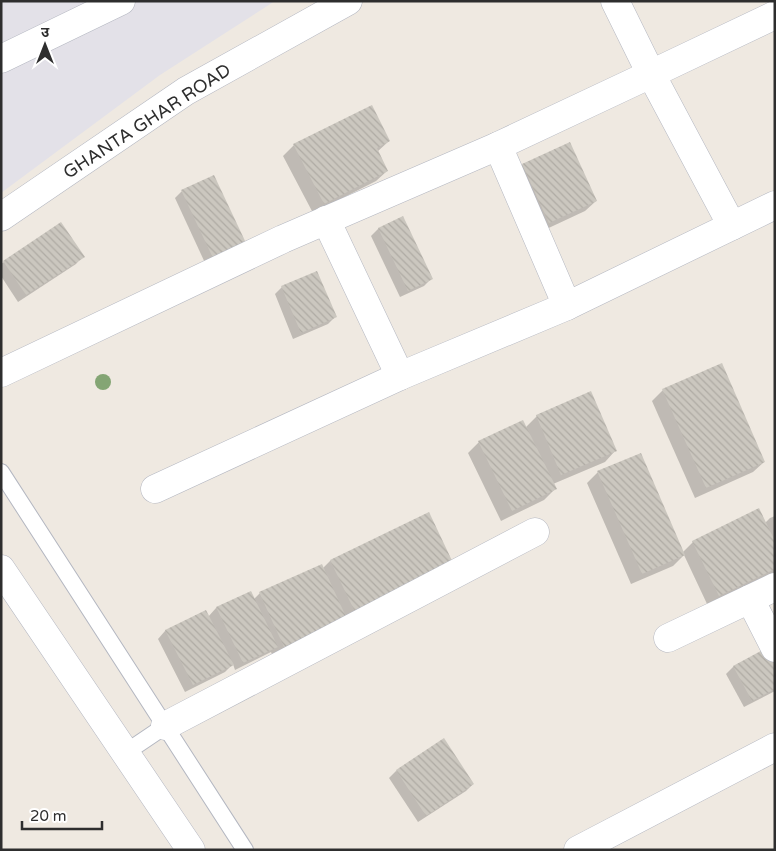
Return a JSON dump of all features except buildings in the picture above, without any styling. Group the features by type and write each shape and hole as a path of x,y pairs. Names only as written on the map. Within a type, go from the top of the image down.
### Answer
{"street":[{"path":"1,59 120,1"},
{"name":"GHANTA GHAR ROAD","path":"1,217 186,91 348,1"},
{"path":"615,1 651,74 732,226"},
{"path":"1,373 283,239 498,146 775,15"},
{"path":"498,146 567,306"},
{"path":"155,489 400,376 567,306 775,204"},
{"path":"326,220 400,376"},
{"path":"165,726 535,532"},
{"path":"1,569 191,850"},
{"path":"668,638 775,587"},
{"path":"750,599 775,648"},
{"path":"578,850 775,747"}],"lane":[{"path":"1,472 245,850"},
{"path":"125,753 165,726"}],"shaded area":[{"path":"1,1 275,1 160,75 1,193"}]}
